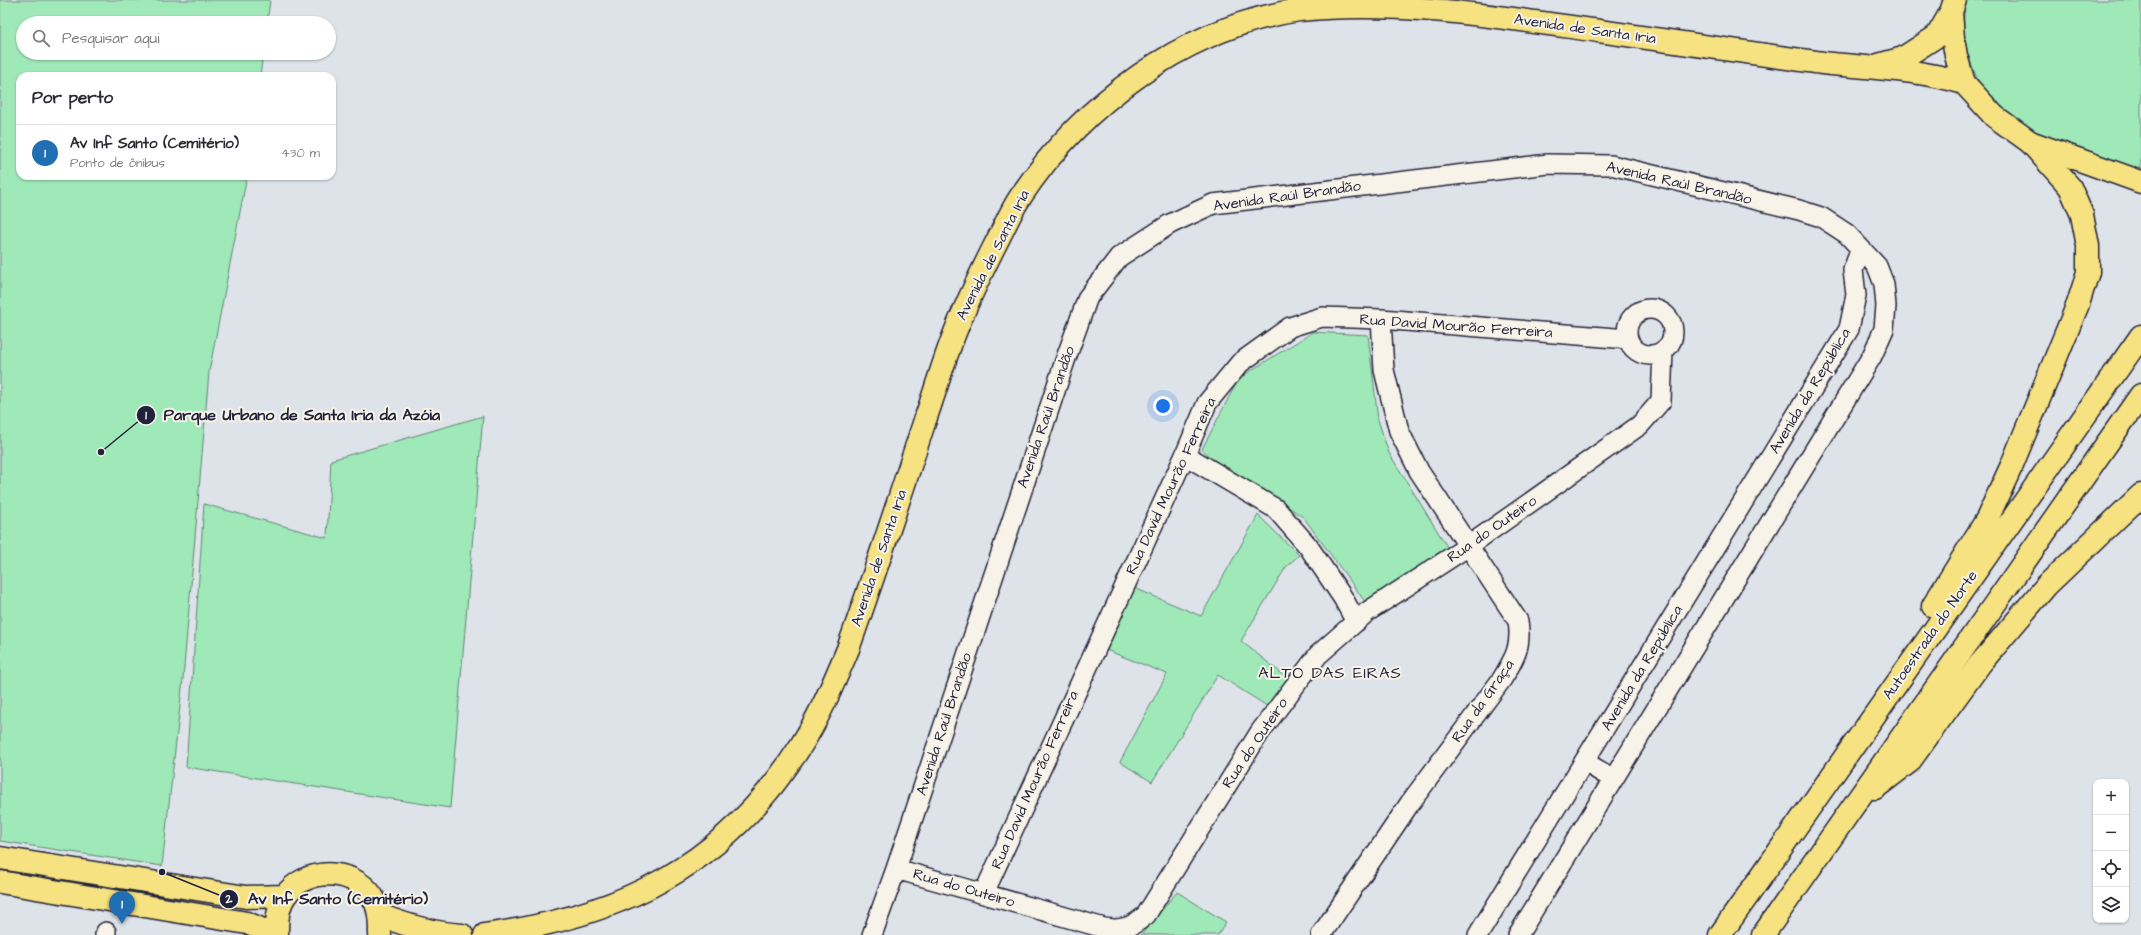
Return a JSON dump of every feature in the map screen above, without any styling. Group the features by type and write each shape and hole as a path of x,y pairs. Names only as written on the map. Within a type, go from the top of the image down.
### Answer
{"main road":[{"name":"Avenida de Santa Iria","path":"485,935 526,929 582,916 638,894 687,866 731,832 771,788 800,746 829,694 846,656 954,334 978,279 1017,202 1042,166 1084,120 1116,93 1149,70 1187,48 1242,24 1297,11 1357,5 1412,7 1463,12 1946,78 1964,83"},
{"name":"Avenida de Santa Iria","path":"1869,68 1903,58 1937,36 1953,6"},
{"path":"1884,701 1925,619 1987,519 2011,467 2078,304 2088,272 2088,246 2082,215 2070,187 2030,142 1994,116 1964,83 1956,56 1953,6"},
{"path":"2030,142 2141,182"},
{"name":"Autoestrada do Norte","path":"1720,935 2141,336"},
{"path":"1762,935 1858,801 2141,395"},
{"path":"1858,801 1909,762 1980,664 2047,585 2141,495"},
{"path":"0,858 246,897 285,896"},
{"path":"0,882 247,924 276,935 277,915 285,896 299,882 318,874 339,874 358,882 372,897 380,925 410,927 440,934 462,935"}],"street":[{"name":"Avenida Raúl Brandão","path":"872,935 896,869 1066,358 1088,297 1119,257 1170,224 1213,204 1548,164 1611,165 1799,210 1821,217 1847,234 1860,251"},
{"name":"Avenida da República","path":"1478,935 1849,329 1856,295 1853,270 1860,251"},
{"path":"1518,935 1872,356 1884,329 1886,306 1884,284 1877,266 1860,251"},
{"path":"1643,310 1658,310 1670,319 1673,327 1672,340 1662,351 1655,354 1646,354 1635,349 1628,339 1628,325 1632,318 1643,310"},
{"name":"Rua David Mourão Ferreira","path":"984,894 1185,455 1207,403 1220,385 1240,363 1290,327 1322,317 1381,320 1628,339"},
{"name":"Rua da Graça","path":"1322,935 1410,803 1513,662 1520,637 1518,621 1467,547 1419,471 1398,431 1384,370 1381,320"},
{"name":"Rua do Outeiro","path":"896,869 1104,928 1117,930 1135,924 1146,915 1260,732 1318,655 1367,612 1467,547 1640,425 1661,401 1662,351"},
{"path":"1185,455 1276,510 1308,546 1343,598 1356,622"},
{"path":"1585,762 1613,779"}],"green space":[{"path":"0,0 270,0 268,16 16,16 16,60 262,60 261,72 16,72 16,180 246,180 209,372 183,679 162,866 0,841"},
{"path":"1967,0 2141,0 2141,172 2050,140 2016,122 1995,107 1985,94 1971,64 1967,50 1964,14"},
{"path":"1313,332 1368,335 1378,420 1389,453 1451,553 1366,603 1304,518 1283,503 1211,459 1202,449 1239,378"},
{"path":"483,416 450,808 186,767 204,504 327,538 331,460"},
{"path":"1258,515 1299,555 1286,567 1241,641 1291,681 1270,708 1218,675 1152,782 1120,762 1167,674 1106,650 1132,587 1201,616"},
{"path":"1177,892 1226,922 1218,935 1141,935"}],"place":[{"name":"Parque Urbano de Santa Iria da Azóia","path":"101,452"},
{"name":"Av Inf Santo (Cemitério)","path":"162,872"},
{"name":"Av Inf Santo (Cemitério)","path":"122,924"}],"district":[{"name":"ALTO DAS EIRAS","path":"1330,673"}]}
